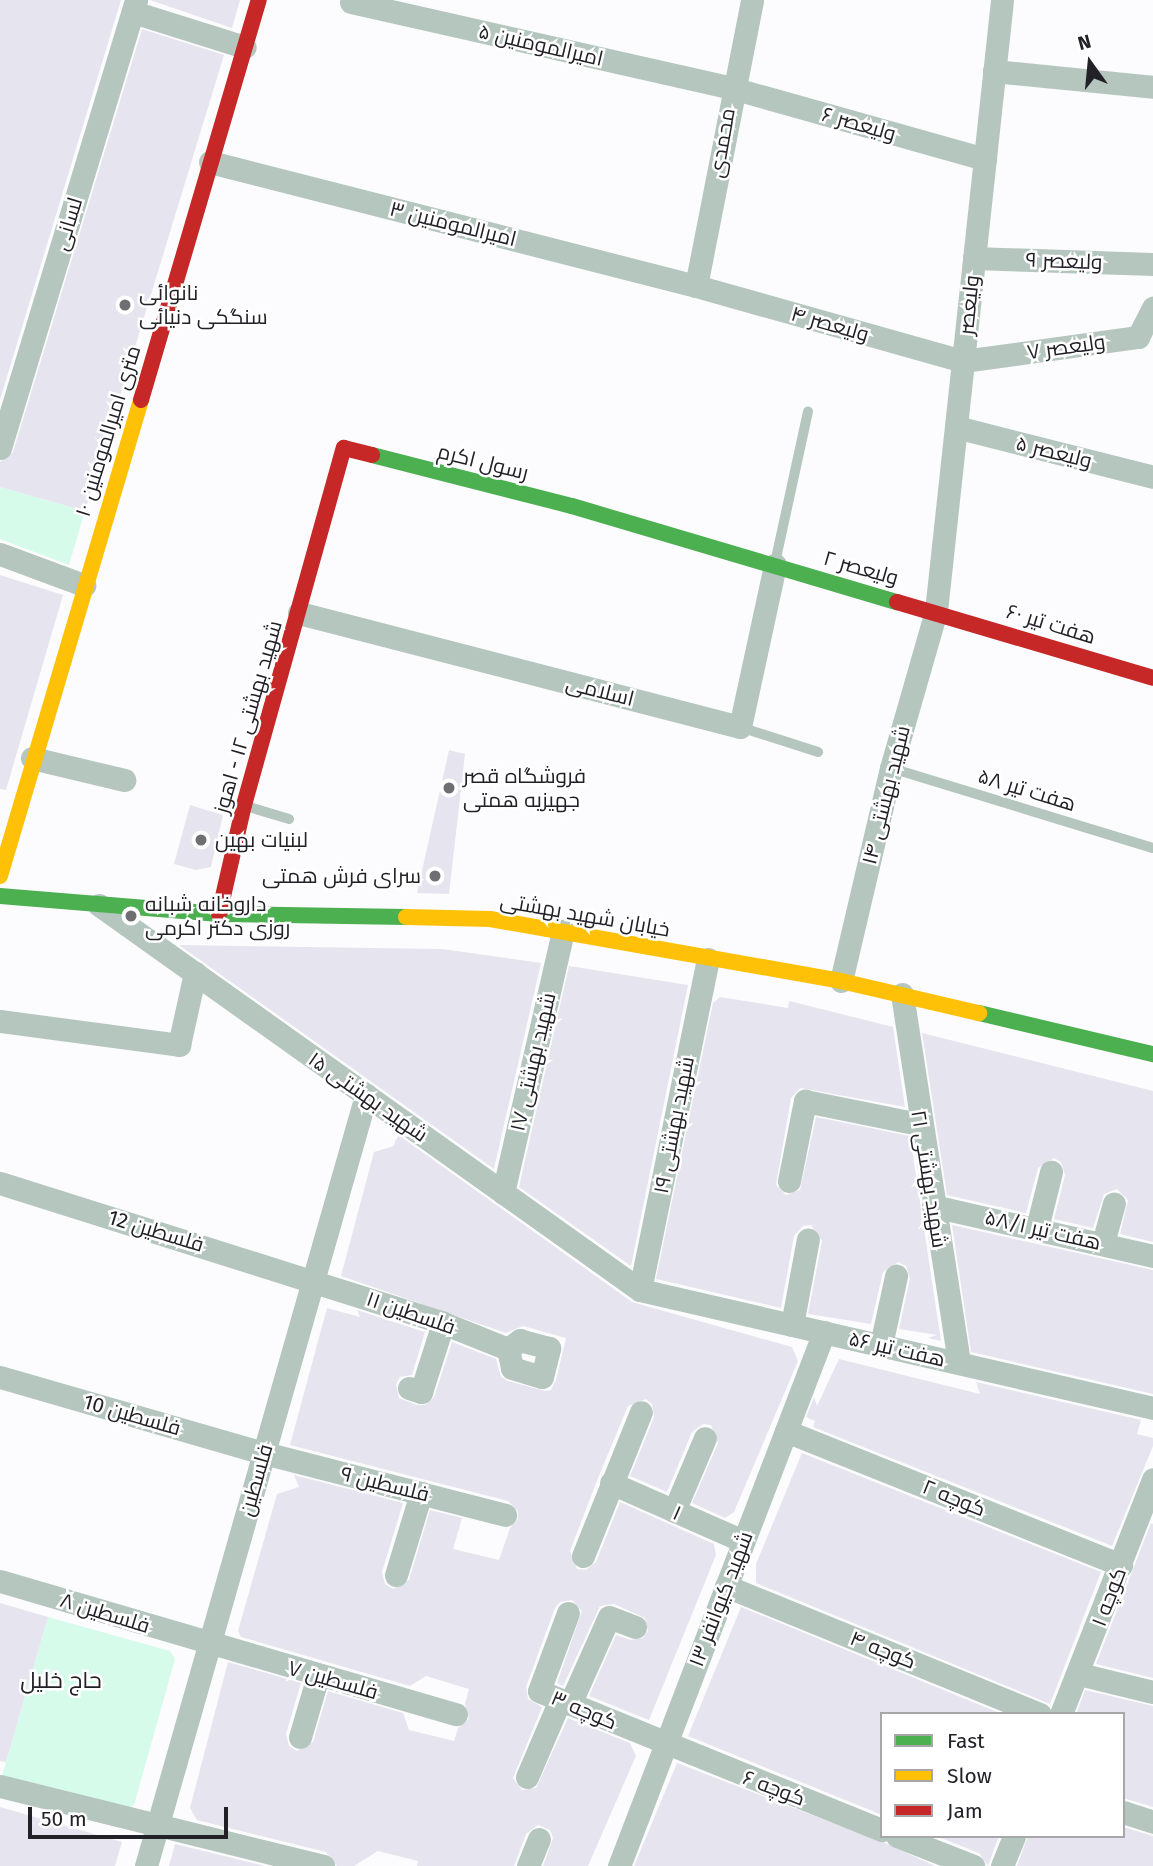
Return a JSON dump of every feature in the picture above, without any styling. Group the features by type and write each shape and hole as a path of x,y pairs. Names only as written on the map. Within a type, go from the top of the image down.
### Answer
{"street":[{"name":"۱۰ متری امیرالمومنین","path":"0,876 32,758 259,0"},
{"name":"محمدی","path":"696,286 751,0"},
{"name":"ولیعصر","path":"936,611 1002,0"},
{"name":"امیرالمومنین ۵","path":"351,2 732,88"},
{"path":"134,6 245,47"},
{"name":"لسانی","path":"0,448 134,6"},
{"path":"995,71 1153,87"},
{"name":"ولیعصر ۶","path":"732,88 985,159"},
{"name":"امیرالمومنین ۳","path":"211,162 696,286"},
{"name":"ولیعصر ۹","path":"974,258 1153,264"},
{"name":"ولیعصر ۴","path":"696,286 963,361"},
{"name":"ولیعصر ۷","path":"963,361 1138,337 1153,308"},
{"name":"ولیعصر ۵","path":"956,427 1153,477"},
{"name":"رسول اکرم","path":"299,613 344,449 572,506 775,565"},
{"path":"0,554 84,585"},
{"path":"740,727 775,565"},
{"name":"ولیعصر ۲","path":"775,565 936,611"},
{"name":"هفت تیر ۶۰","path":"936,611 1153,678"},
{"name":"شهید بهشتی ۱۴","path":"841,981 891,768 936,611"},
{"name":"اسلامی","path":"299,613 740,727"},
{"name":"شهید بهشتی ۱۲ - اهوز","path":"219,914 244,805 299,613"},
{"path":"32,758 124,780"},
{"name":"خیابان شهید بهشتی","path":"0,896 219,914 490,919 902,993 1153,1054"},
{"name":"شهید بهشتی ۱۵","path":"96,903 640,1290"},
{"name":"شهید بهشتی ۱۷","path":"503,1193 563,930"},
{"name":"شهید بهشتی ۱۹","path":"640,1290 708,959"},
{"path":"0,1021 179,1045 195,973"},
{"name":"شهید بهشتی ۲۱","path":"902,993 919,1124 958,1363"},
{"name":"فلسطین","path":"146,1866 366,1095"},
{"path":"789,1181 805,1101 919,1124"},
{"path":"1037,1228 1051,1172"},
{"name":"فلسطین 12","path":"0,1183 313,1280"},
{"path":"1103,1244 1114,1203"},
{"name":"هفت تیر ۵۸/۱","path":"933,1206 1153,1256"},
{"path":"792,1325 808,1239"},
{"path":"881,1345 896,1276"},
{"name":"فلسطین ۱۱","path":"313,1280 443,1323 508,1349"},
{"name":"هفت تیر ۵۶","path":"640,1290 1153,1408"},
{"path":"409,1388 422,1392 443,1323"},
{"name":"شهید کیوانفر ۱۳","path":"619,1866 824,1332"},
{"name":"فلسطین 10","path":"0,1377 264,1453"},
{"path":"583,1556 641,1412"},
{"name":"کوچه ۲","path":"786,1431 1121,1565"},
{"path":"674,1511 705,1438"},
{"name":"فلسطین ۹","path":"264,1453 505,1515"},
{"name":"کوچه ۱","path":"1062,1712 1153,1479"},
{"name":"۱","path":"611,1483 743,1541"},
{"path":"396,1575 421,1493"},
{"name":"فلسطین ۸","path":"0,1581 209,1645"},
{"name":"کوچه ۴","path":"726,1586 1035,1712"},
{"name":"کوچه ۳","path":"568,1613 539,1691 665,1745"},
{"path":"527,1777 609,1617 635,1627"},
{"name":"فلسطین ۷","path":"209,1645 456,1714"},
{"path":"1079,1674 1153,1692"},
{"path":"300,1737 318,1676"},
{"name":"کوچه ۶","path":"665,1745 880,1829"},
{"path":"0,1786 158,1823 267,1859 323,1866"},
{"path":"1125,1813 1153,1822"},
{"path":"902,1838 972,1866"},
{"path":"1002,1866 1013,1838"},
{"path":"528,1866 539,1839"}],"lane":[{"path":"775,565 808,412"},
{"path":"740,727 818,752"},
{"name":"هفت تیر ۵۸","path":"891,768 1153,848"},
{"path":"244,805 289,819"}],"green space":[{"path":"0,487 85,511 69,565 0,539"},
{"path":"48,1617 170,1651 175,1659 134,1805 124,1811 2,1776"}],"building":[{"path":"0,0 121,0 0,400"},
{"path":"150,0 240,0 232,28"},
{"path":"142,29 224,55 85,511 0,487 0,462 13,452"},
{"path":"0,575 63,595 6,790 0,789"},
{"name":"فروشگاه قصر جهیزیه همتی","path":"449,750 465,754 449,894 417,893"},
{"name":"لبنیات بهین","path":"190,805 223,815 211,867 196,870 174,864"},
{"path":"179,945 442,949 541,963 494,1169"},
{"path":"569,966 688,985 631,1266 519,1187"},
{"path":"720,997 788,1008 789,1001 893,1027 905,1107 800,1088 791,1098 776,1185 786,1195 800,1190 816,1117 910,1136 941,1341 928,1338 937,1335 899,1329 910,1278 906,1266 898,1262 883,1272 871,1324 808,1314 822,1241 811,1225 803,1226 794,1236 781,1308 656,1279 713,1003"},
{"path":"922,1033 1153,1091 1153,1242 1120,1234 1128,1200 1117,1189 1104,1194 1093,1228 1054,1219 1065,1175 1061,1162 1054,1158 1038,1168 1026,1213 947,1195"},
{"path":"397,1134 632,1302 792,1347 798,1361 734,1512 725,1518 692,1503 718,1443 711,1425 703,1424 692,1432 667,1492 630,1476 654,1417 652,1404 646,1399 628,1406 598,1478 570,1551 577,1569 586,1570 596,1562 620,1502 714,1544 716,1555 649,1720 589,1696 616,1635 631,1640 643,1638 648,1631 645,1618 614,1604 600,1606 563,1686 557,1683 582,1611 572,1600 560,1602 555,1608 526,1687 528,1699 542,1707 513,1778 522,1790 536,1788 568,1718 630,1743 636,1756 588,1866 543,1866 553,1838 550,1830 538,1825 526,1834 514,1866 417,1866 418,1861 378,1851 354,1866 337,1866 326,1852 197,1820 190,1808 228,1662 301,1683 286,1734 289,1746 297,1751 313,1742 328,1691 403,1713 409,1730 454,1741 458,1728 469,1719 465,1704 469,1689 426,1676 410,1686 241,1637 238,1631 277,1494 299,1487 294,1475 403,1503 382,1572 385,1584 393,1589 409,1580 430,1510 462,1518 453,1549 499,1560 510,1528 518,1519 518,1511 508,1501 290,1445 327,1308 360,1317 357,1310 425,1332 412,1375 400,1377 396,1384 399,1398 417,1405 425,1405 434,1397 452,1342 496,1359 501,1377 508,1381 545,1391 551,1390 556,1380 566,1338 523,1326 506,1333 341,1276 374,1152 394,1146"},
{"path":"952,1225 1153,1270 1153,1394 971,1352"},
{"path":"839,1359 980,1394 976,1382 1141,1420 1137,1434 1153,1438 1153,1446 1112,1546 813,1427 815,1421 806,1417 814,1397 817,1406"},
{"path":"802,1453 1101,1572 1050,1704 756,1583 756,1564"},
{"path":"1151,1523 1153,1524 1153,1678 1096,1664"},
{"path":"0,1603 48,1617 6,1762 0,1761"},
{"path":"741,1607 997,1712 880,1712 880,1814 688,1736"},
{"path":"1085,1690 1153,1706 1153,1807 1125,1799 1125,1712 1077,1712"},
{"path":"677,1763 885,1843 935,1866 634,1866"},
{"path":"0,1807 122,1842 115,1866 0,1866"},
{"path":"1125,1828 1153,1836 1153,1866 1017,1866 1027,1838 1125,1838"},
{"path":"941,1838 998,1838 988,1866 979,1853"},
{"path":"175,1844 265,1866 169,1866"}],"traffic: fast":[{"path":"372,455 572,506 897,602"},
{"path":"0,896 219,914 406,917"},
{"path":"979,1013 1153,1054"}],"traffic: slow":[{"path":"0,876 141,400"},
{"path":"406,917 490,919 841,981 979,1013"}],"traffic: jam":[{"path":"141,400 259,0"},
{"path":"219,914 244,805 344,448 372,455"},
{"path":"897,602 1153,678"}],"place":[{"name":"نانوائی سنگکی دنیائی","path":"125,305"},
{"name":"فروشگاه قصر جهیزیه همتی","path":"449,788"},
{"name":"لبنیات بهین","path":"201,840"},
{"name":"سرای فرش همتی","path":"435,876"},
{"name":"داروخانه شبانه روزی دکتر اکرمی","path":"131,916"}],"district":[{"name":"حاج خلیل","path":"61,1680"}]}
